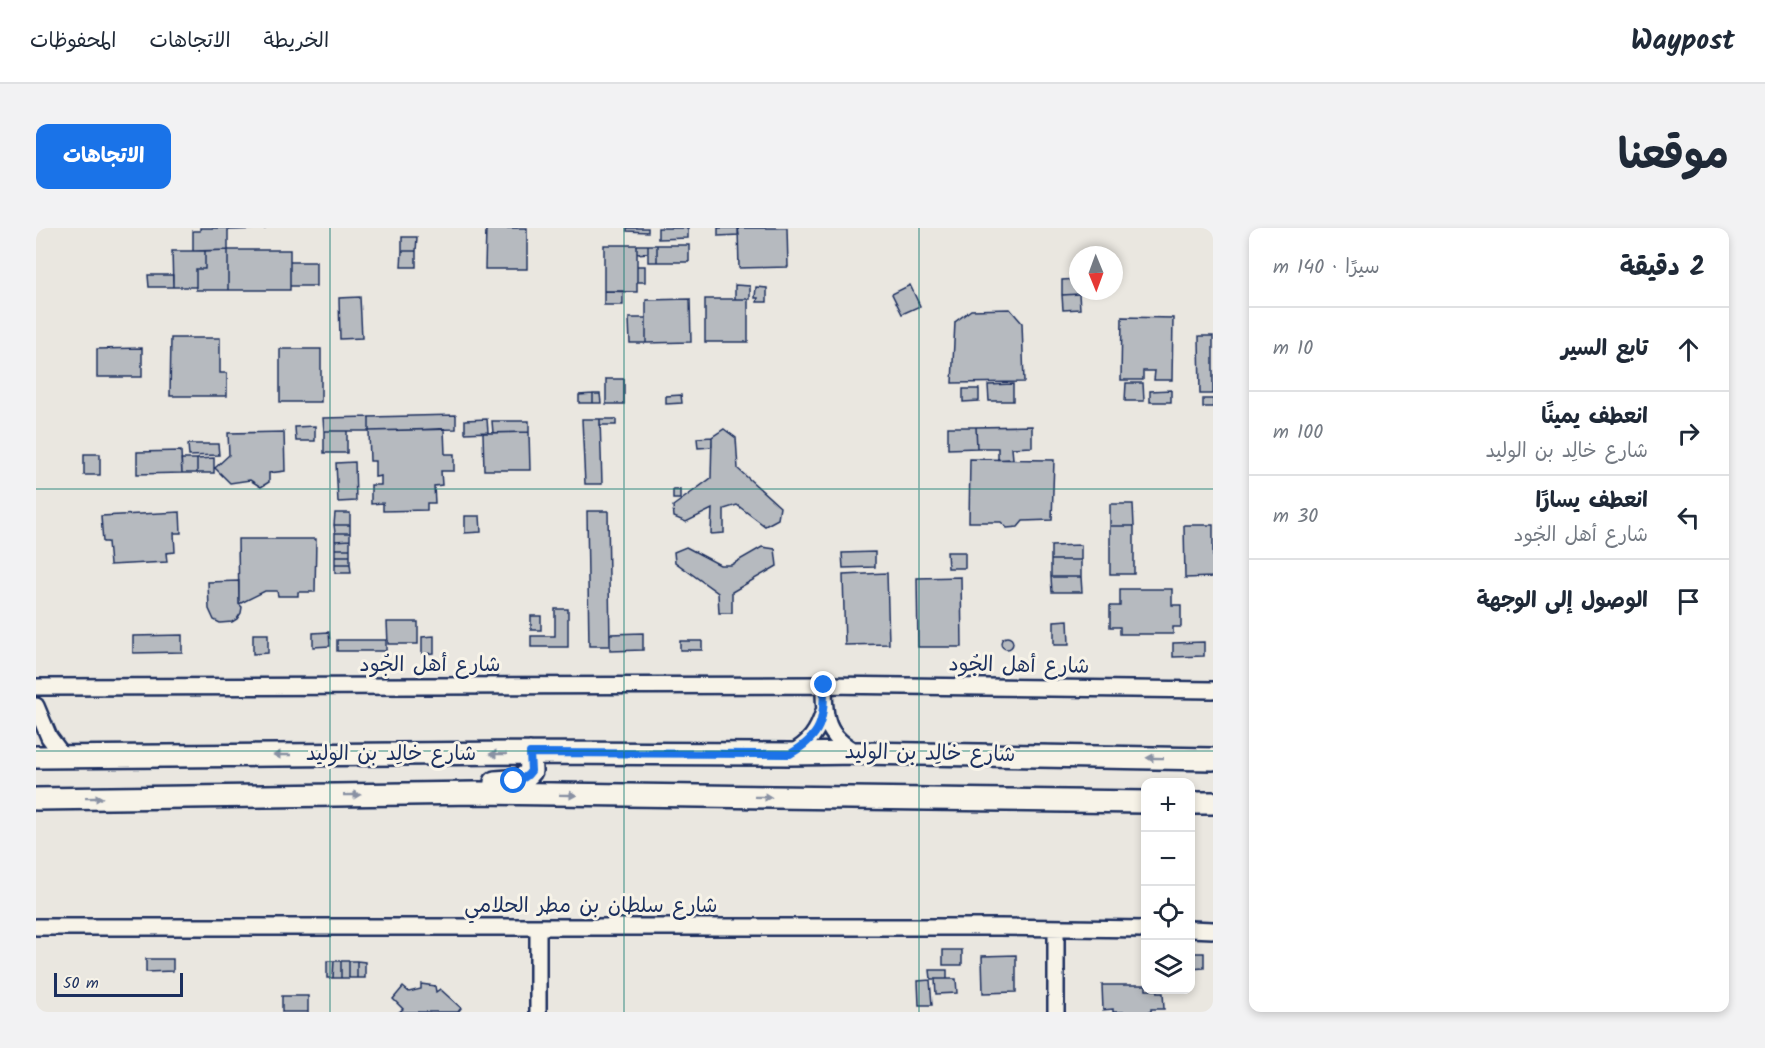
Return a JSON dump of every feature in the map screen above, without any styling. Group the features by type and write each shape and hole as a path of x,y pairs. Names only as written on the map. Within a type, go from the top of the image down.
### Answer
{"street":[{"name":"شارع أهل الجُود","path":"36,687 824,685 1213,690"},
{"path":"824,685 826,722 832,732 848,748 858,753"},
{"path":"36,706 49,737 63,756"},
{"path":"790,754 812,737 820,725 824,711"},
{"path":"477,794 494,782 521,780 527,776 531,771 530,753"},
{"name":"شارع خالِد بن الوليد","path":"36,757 858,753 1213,759"},
{"name":"شارع خالِد بن الوليد","path":"36,799 477,794 1141,802"},
{"path":"36,805 64,799"},
{"path":"1195,803 1213,803"},
{"name":"شارع سلطان بن مطر الحلامي","path":"36,927 1141,929"},
{"path":"537,927 538,1012"},
{"path":"1056,929 1056,1012"},
{"path":"1195,930 1213,930"}],"building":[{"path":"200,228 265,229 228,230 228,250 193,251 193,231 200,231"},
{"path":"486,228 527,228 527,269 485,269"},
{"path":"627,228 648,228 648,232 627,231"},
{"path":"658,228 688,228 688,238 658,239"},
{"path":"718,228 738,228 739,235 718,236"},
{"path":"738,228 787,228 788,267 739,268"},
{"path":"402,237 417,237 416,251 402,251"},
{"path":"604,245 637,245 637,292 604,291"},
{"path":"637,245 648,245 648,253 637,254"},
{"path":"648,245 657,245 657,262 648,262"},
{"path":"657,245 689,245 689,262 657,262"},
{"path":"228,250 228,290 196,290 196,269 205,269 205,251"},
{"path":"228,250 290,250 290,290 228,290"},
{"path":"172,251 205,251 205,269 196,269 196,287 173,287"},
{"path":"402,251 416,251 416,267 401,267"},
{"path":"290,262 316,262 316,286 290,286"},
{"path":"637,266 645,266 645,282 637,282"},
{"path":"148,275 173,275 173,287 149,287"},
{"path":"1062,280 1069,280 1069,295 1062,295"},
{"path":"735,285 750,286 750,299 735,299"},
{"path":"910,285 920,306 902,314 892,294"},
{"path":"756,287 767,288 767,302 757,302"},
{"path":"604,291 623,291 623,305 604,305"},
{"path":"1062,295 1069,295 1069,300 1079,300 1080,309 1063,310"},
{"path":"360,297 362,338 340,339 339,298"},
{"path":"690,299 691,342 646,343 646,300"},
{"path":"705,299 748,299 748,342 705,342"},
{"path":"1010,309 1022,323 1024,382 952,383 955,322 971,310"},
{"path":"1122,317 1173,318 1172,380 1154,380 1155,371 1143,371 1143,380 1121,380"},
{"path":"629,318 646,318 646,343 630,343"},
{"path":"1199,336 1213,336 1213,394 1200,394"},
{"path":"171,338 220,338 220,373 227,373 227,396 170,396"},
{"path":"142,348 142,377 97,377 97,349"},
{"path":"280,349 321,349 321,402 280,402"},
{"path":"606,379 624,379 624,404 606,404"},
{"path":"1126,383 1143,383 1144,401 1125,401"},
{"path":"1013,384 1013,401 989,401 988,385"},
{"path":"963,389 979,389 979,401 963,402"},
{"path":"1171,390 1171,402 1150,402 1150,391"},
{"path":"593,394 593,403 579,403 579,395"},
{"path":"593,394 600,394 601,403 593,403"},
{"path":"681,395 682,403 666,404 666,396"},
{"path":"1203,399 1213,399 1213,407 1203,407"},
{"path":"456,415 456,429 369,431 369,417"},
{"path":"369,417 369,431 324,431 323,418"},
{"path":"487,419 488,432 465,433 465,420"},
{"path":"582,419 600,419 602,484 585,484"},
{"path":"600,419 616,419 616,425 600,425"},
{"path":"492,421 529,421 529,432 493,433"},
{"path":"315,426 315,441 296,441 295,427"},
{"path":"1032,426 1032,447 1012,448 1013,459 998,460 998,448 977,448 976,427"},
{"path":"948,427 976,427 977,448 948,449"},
{"path":"444,429 445,454 454,454 454,471 441,471 442,485 434,486 435,503 427,503 427,510 383,511 383,503 371,504 371,485 381,485 381,476 375,477 375,461 370,461 369,431"},
{"path":"724,429 736,438 738,469 780,507 778,519 765,526 737,505 724,509 724,533 711,534 712,509 686,522 674,517 673,506 711,478 712,437"},
{"path":"324,431 347,431 347,453 324,453"},
{"path":"284,432 285,471 269,473 269,482 261,487 250,480 230,483 215,468 229,455 228,433"},
{"path":"529,432 530,470 484,470 483,433"},
{"path":"712,437 712,447 698,448 697,438"},
{"path":"188,444 218,444 219,455 189,456"},
{"path":"181,451 182,473 137,474 137,452"},
{"path":"84,454 100,454 100,475 84,475"},
{"path":"214,458 214,473 197,473 197,459"},
{"path":"181,459 197,459 197,473 182,473"},
{"path":"970,459 1054,460 1052,520 1023,521 1018,527 1007,528 1001,522 969,522"},
{"path":"355,462 356,501 338,502 336,463"},
{"path":"673,490 680,490 680,499 673,499"},
{"path":"1110,504 1133,504 1134,526 1110,526"},
{"path":"587,511 608,511 610,646 589,646"},
{"path":"180,512 181,533 174,533 175,552 166,553 167,562 110,565 108,542 103,542 101,516"},
{"path":"335,513 350,513 350,525 334,525"},
{"path":"465,516 480,516 481,532 465,533"},
{"path":"334,525 350,525 350,533 335,533"},
{"path":"1184,525 1213,525 1213,577 1185,578"},
{"path":"1110,526 1134,526 1134,574 1110,574"},
{"path":"335,533 350,533 350,540 335,541"},
{"path":"238,539 316,539 315,592 298,592 298,596 278,596 277,591 265,591 239,604"},
{"path":"350,540 350,549 335,549 335,541"},
{"path":"1081,545 1081,560 1051,560 1051,546"},
{"path":"686,547 720,565 731,565 762,547 775,549 777,566 732,592 732,613 719,613 718,593 675,562 674,552"},
{"path":"335,549 350,549 350,556 335,556"},
{"path":"875,552 875,567 843,568 842,553"},
{"path":"947,552 965,552 965,568 948,568"},
{"path":"335,556 350,556 350,564 335,564"},
{"path":"1051,560 1081,560 1081,577 1051,577"},
{"path":"335,564 350,564 351,573 335,573"},
{"path":"887,573 889,644 845,645 843,575"},
{"path":"961,577 962,647 918,647 917,578"},
{"path":"1051,577 1081,577 1082,592 1052,592"},
{"path":"239,581 241,613 232,622 220,623 214,620 209,609 208,582"},
{"path":"1120,589 1172,589 1172,605 1181,605 1181,627 1173,627 1173,634 1120,634 1120,627 1110,627 1110,606 1120,606"},
{"path":"555,609 568,609 568,647 531,647 531,636 555,636"},
{"path":"531,616 541,616 541,630 531,630"},
{"path":"1068,620 1069,645 1054,645 1054,621"},
{"path":"387,622 418,622 418,644 388,644"},
{"path":"329,632 330,646 313,647 313,633"},
{"path":"643,633 643,650 610,651 610,634"},
{"path":"253,634 268,634 268,653 253,654"},
{"path":"182,635 182,652 133,653 133,636"},
{"path":"434,636 434,653 422,654 422,637"},
{"path":"1007,637 1013,643 1007,649 1001,643"},
{"path":"337,640 386,640 386,651 337,651"},
{"path":"680,641 702,641 702,650 680,650"},
{"path":"1204,642 1204,656 1173,657 1173,643"},
{"path":"943,950 962,950 962,965 943,965"},
{"path":"1195,953 1204,953 1204,968 1195,969"},
{"path":"1016,955 1016,992 983,993 982,956"},
{"path":"146,959 173,959 173,971 146,972"},
{"path":"327,961 334,961 333,978 327,978"},
{"path":"334,961 341,961 341,978 333,978"},
{"path":"341,961 349,961 349,978 341,978"},
{"path":"349,961 357,961 357,978 349,978"},
{"path":"357,961 365,962 365,978 357,978"},
{"path":"930,970 947,970 947,979 931,979"},
{"path":"935,979 956,979 957,993 936,994"},
{"path":"930,980 932,1005 919,1005 918,981"},
{"path":"421,984 435,986 436,992 440,989 461,1008 458,1012 399,1012 403,1009 393,999 403,987 409,992 421,989"},
{"path":"1102,985 1141,985 1141,994 1163,994 1164,1009 1151,1009 1151,1012 1103,1010"},
{"path":"282,996 308,996 308,1012 282,1012"}],"route":[{"path":"514,781 521,780 531,771 530,753 790,754 802,747 820,725 824,711 824,685"}]}
